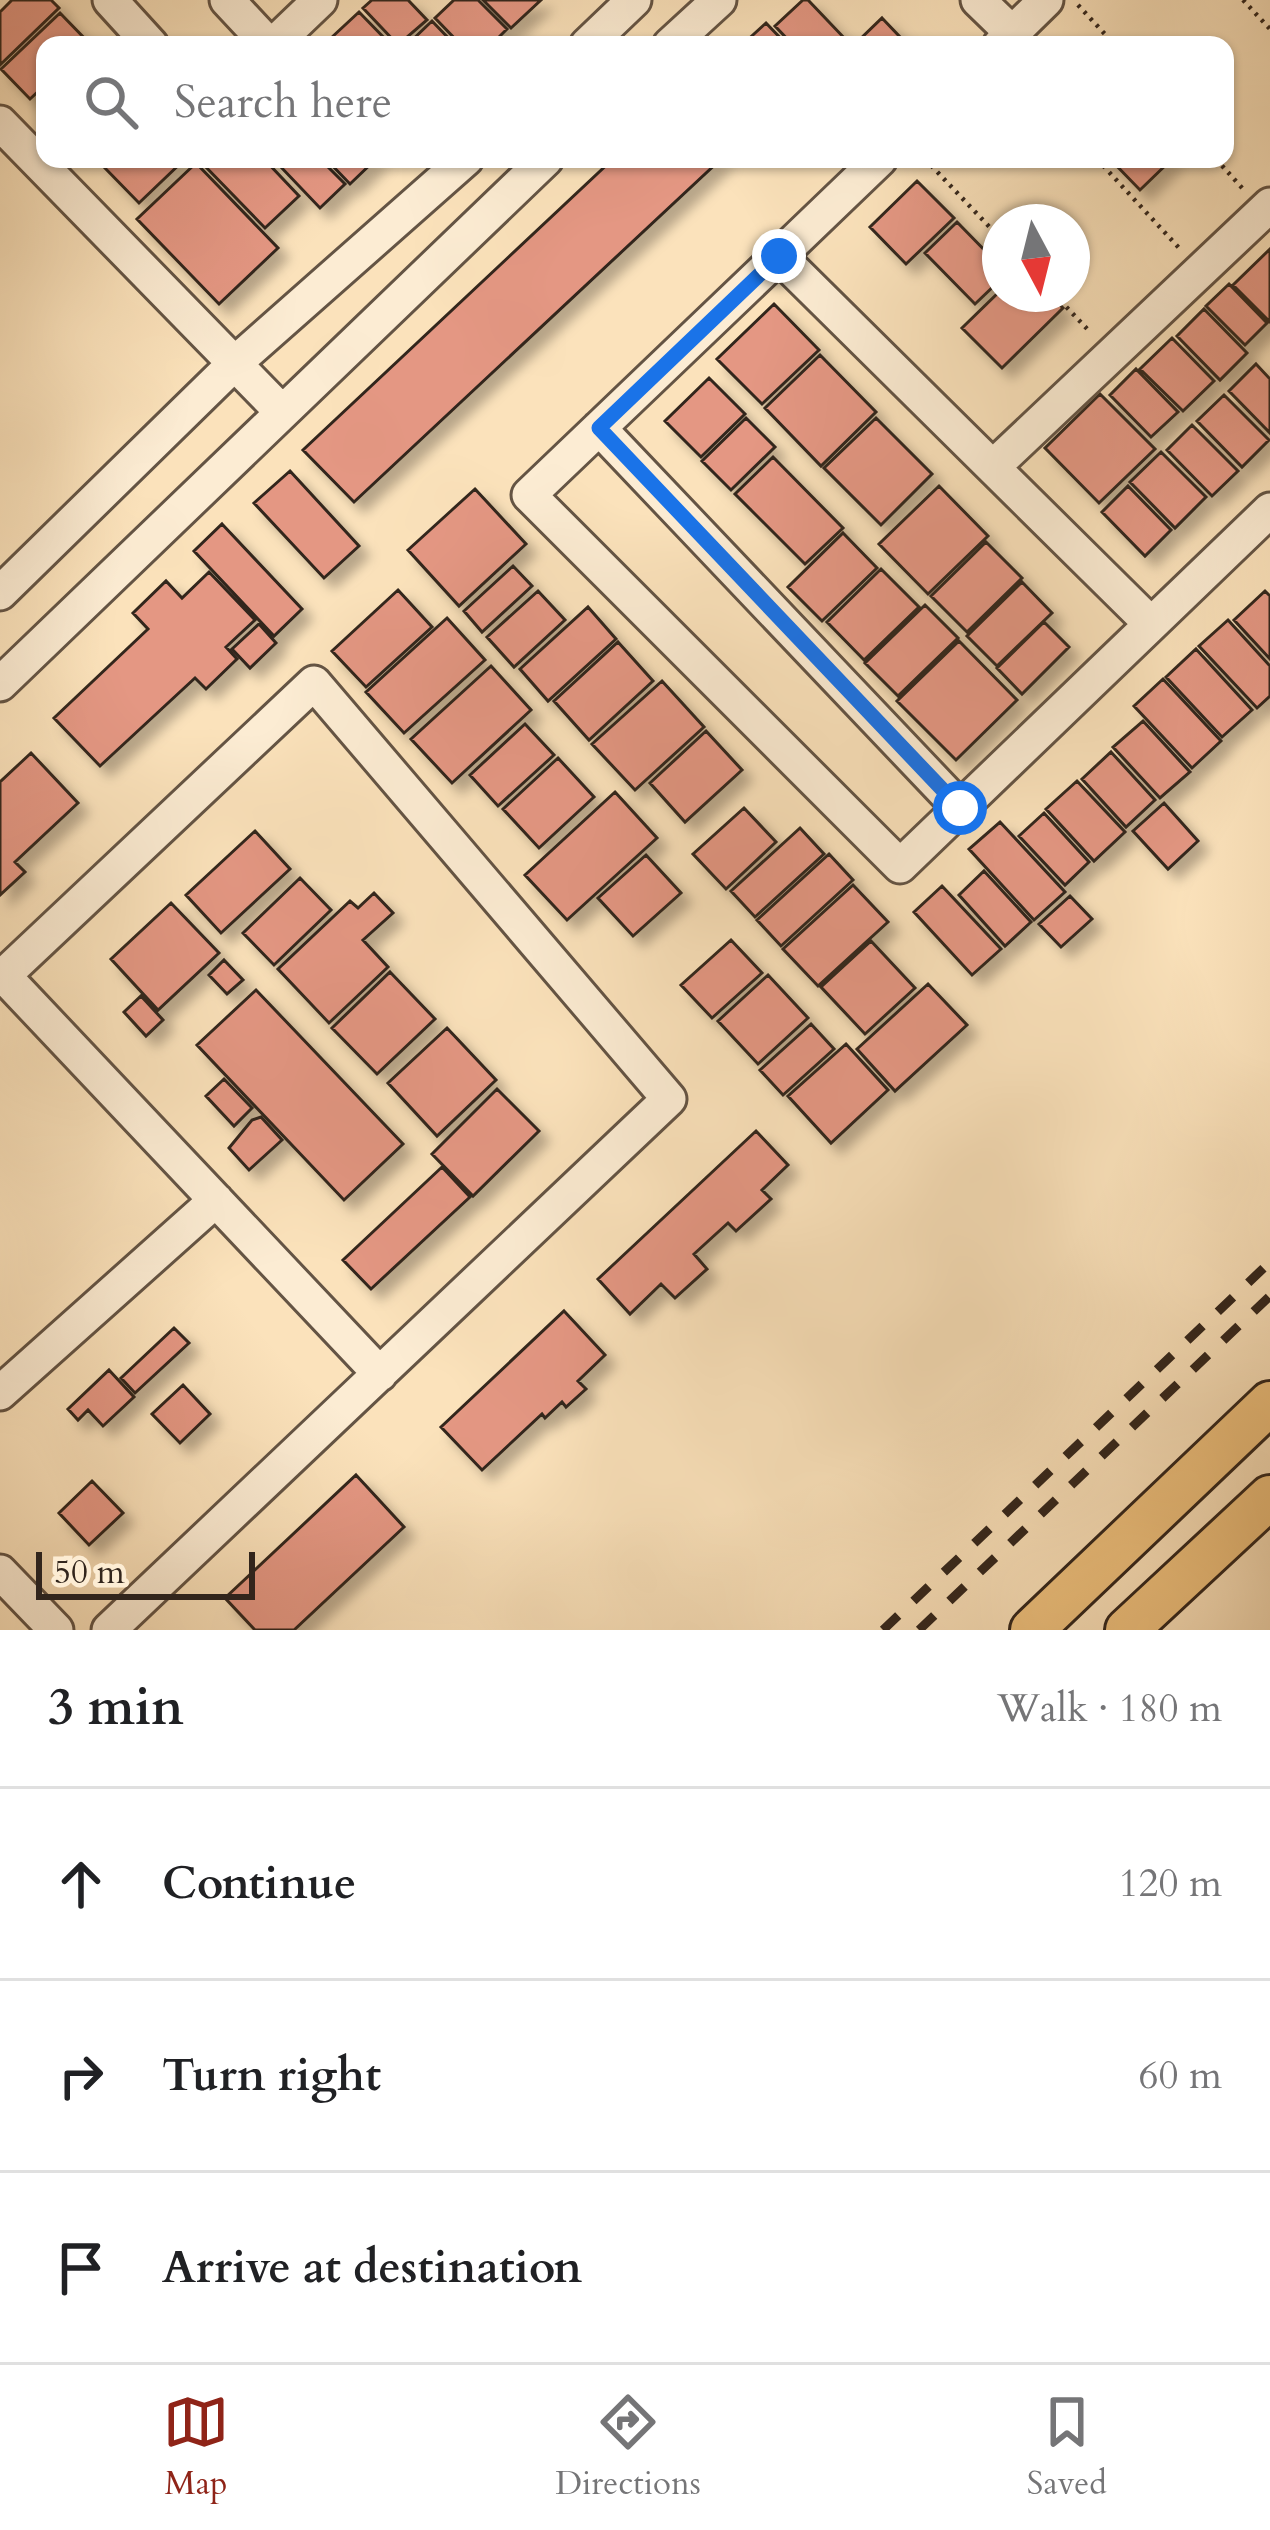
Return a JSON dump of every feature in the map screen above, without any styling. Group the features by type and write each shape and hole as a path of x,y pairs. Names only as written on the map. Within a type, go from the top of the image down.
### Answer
{"main road":[{"path":"1031,1630 1270,1403"},
{"path":"1127,1630 1270,1497"}],"street":[{"path":"110,0 143,36"},
{"path":"227,0 262,36"},
{"path":"281,36 320,0"},
{"path":"596,36 634,0"},
{"path":"680,36 718,0"},
{"path":"978,0 1004,36"},
{"path":"1009,36 1046,0"},
{"path":"0,123 36,160"},
{"path":"44,168 281,411"},
{"path":"0,592 235,363 456,168"},
{"path":"0,684 537,168"},
{"path":"871,168 529,495 900,866 1270,510"},
{"path":"993,467 1266,208"},
{"path":"779,256 1151,624"},
{"path":"599,428 960,808"},
{"path":"110,1630 670,1100 314,683 2,978 380,1374"},
{"path":"0,1393 216,1200"},
{"path":"0,1572 56,1630"}],"path":[{"path":"1074,0 1106,36"},
{"path":"1243,0 1270,28"},
{"path":"934,168 982,219"},
{"path":"1105,168 1200,271"},
{"path":"1225,168 1266,208"},
{"path":"1071,312 1112,355"}],"building":[{"path":"12,0 51,0 59,8 0,65 0,12"},
{"path":"372,0 408,0 427,20 408,36 389,36 363,8"},
{"path":"454,0 478,0 507,29 500,36 452,36 435,18"},
{"path":"483,0 541,0 511,28"},
{"path":"808,0 842,36 784,36 775,26"},
{"path":"359,12 382,36 333,36"},
{"path":"60,13 82,36 36,36 36,93 30,99 1,69"},
{"path":"882,18 899,36 863,36"},
{"path":"432,21 446,36 416,36"},
{"path":"766,23 778,36 752,36"},
{"path":"105,168 176,168 139,203"},
{"path":"191,168 201,168 278,248 219,304 137,219"},
{"path":"207,168 273,168 299,196 265,228"},
{"path":"282,168 329,168 345,184 320,208"},
{"path":"335,168 367,168 350,184"},
{"path":"603,168 711,168 354,502 303,450"},
{"path":"1119,168 1163,168 1140,190"},
{"path":"917,181 954,218 906,264 870,227"},
{"path":"957,222 982,248 982,297 975,304 925,253"},
{"path":"1270,249 1270,322 1233,285"},
{"path":"1229,284 1267,323 1245,345 1206,306"},
{"path":"774,304 819,350 762,404 717,359"},
{"path":"982,309 1059,312 1002,368 962,328"},
{"path":"1204,309 1247,353 1220,380 1177,336"},
{"path":"1172,338 1214,381 1183,411 1140,369"},
{"path":"820,355 876,412 821,466 765,408"},
{"path":"1256,364 1270,379 1270,433 1229,391"},
{"path":"1136,369 1178,412 1151,437 1110,395"},
{"path":"709,378 745,414 701,457 665,421"},
{"path":"1100,394 1155,449 1099,503 1045,448"},
{"path":"1224,395 1269,440 1242,467 1197,421"},
{"path":"746,418 775,447 731,490 702,461"},
{"path":"876,418 932,474 881,525 824,468"},
{"path":"1192,425 1238,471 1212,496 1167,450"},
{"path":"1161,452 1206,497 1175,528 1130,482"},
{"path":"773,457 843,528 805,564 735,494"},
{"path":"290,471 359,546 324,578 254,503"},
{"path":"939,486 988,536 928,594 879,544"},
{"path":"1128,486 1171,530 1145,556 1102,512"},
{"path":"475,489 526,544 459,606 408,550"},
{"path":"222,524 302,609 274,636 194,551"},
{"path":"843,533 877,568 822,621 788,587"},
{"path":"986,542 1022,578 967,632 931,596"},
{"path":"513,566 532,586 482,632 464,611"},
{"path":"881,569 919,607 864,660 827,622"},
{"path":"209,572 255,620 226,647 237,659 206,689 195,678 100,766 54,718 148,629 133,613 166,581 182,598"},
{"path":"1022,582 1052,613 997,666 967,636"},
{"path":"398,590 432,627 366,687 332,651"},
{"path":"538,591 565,620 514,667 487,637"},
{"path":"1265,591 1270,596 1270,659 1234,620"},
{"path":"925,605 958,638 898,696 865,663"},
{"path":"588,607 616,639 548,701 520,669"},
{"path":"447,618 485,660 404,733 366,692"},
{"path":"1228,620 1270,666 1270,696 1257,708 1199,646"},
{"path":"1044,622 1069,647 1022,694 997,668"},
{"path":"259,624 276,643 250,668 232,649"},
{"path":"959,641 1017,700 956,760 897,701"},
{"path":"618,642 653,681 589,740 554,701"},
{"path":"1196,649 1252,710 1222,737 1166,677"},
{"path":"491,666 531,710 452,783 411,739"},
{"path":"1163,679 1221,741 1192,768 1134,706"},
{"path":"662,681 704,727 635,790 592,744"},
{"path":"1143,721 1190,772 1160,798 1113,747"},
{"path":"525,724 554,755 498,806 470,775"},
{"path":"706,731 742,770 685,822 650,783"},
{"path":"1111,752 1155,800 1126,827 1082,779"},
{"path":"31,753 78,803 15,862 25,872 0,895 0,782"},
{"path":"558,758 594,797 539,848 503,809"},
{"path":"1077,781 1125,832 1094,861 1046,809"},
{"path":"615,792 657,838 567,920 525,875"},
{"path":"1164,803 1198,841 1168,869 1133,831"},
{"path":"744,808 776,842 726,889 693,854"},
{"path":"1044,813 1089,862 1065,885 1019,836"},
{"path":"1000,822 1065,892 1034,920 969,849"},
{"path":"800,828 824,854 755,917 731,891"},
{"path":"255,831 290,869 221,933 186,895"},
{"path":"829,854 853,880 781,946 757,920"},
{"path":"646,855 681,893 633,936 598,898"},
{"path":"984,871 1031,922 1005,946 959,895"},
{"path":"300,878 331,910 274,965 243,933"},
{"path":"853,885 888,922 818,986 783,949"},
{"path":"942,886 1001,949 972,975 914,912"},
{"path":"374,893 393,913 363,940 388,967 329,1023 278,969 350,901 358,908"},
{"path":"1070,896 1092,919 1061,947 1039,924"},
{"path":"171,903 219,953 158,1010 111,959"},
{"path":"731,940 762,973 712,1018 681,985"},
{"path":"871,941 915,988 865,1034 821,987"},
{"path":"224,960 243,980 227,994 209,975"},
{"path":"390,972 435,1019 377,1074 332,1028"},
{"path":"768,975 808,1018 758,1064 718,1021"},
{"path":"928,984 967,1025 895,1091 857,1049"},
{"path":"256,990 403,1144 344,1200 197,1045"},
{"path":"141,996 163,1020 146,1036 124,1012"},
{"path":"811,1024 834,1049 783,1095 760,1070"},
{"path":"447,1028 496,1080 437,1136 388,1083"},
{"path":"846,1044 888,1090 831,1143 788,1096"},
{"path":"224,1079 252,1108 234,1126 206,1096"},
{"path":"497,1089 539,1131 473,1196 432,1154"},
{"path":"261,1117 282,1140 249,1170 229,1148 252,1120"},
{"path":"756,1131 788,1165 762,1190 771,1199 736,1231 728,1223 694,1254 707,1269 675,1298 661,1284 630,1314 598,1279"},
{"path":"442,1167 470,1197 371,1289 343,1260"},
{"path":"564,1311 605,1355 578,1381 586,1389 566,1407 562,1402 545,1418 542,1414 482,1470 441,1427"},
{"path":"174,1328 189,1343 135,1393 121,1378"},
{"path":"109,1370 134,1397 103,1426 88,1410 78,1420 68,1409"},
{"path":"183,1385 210,1414 180,1443 152,1414"},
{"path":"356,1475 404,1527 294,1630 255,1630 225,1598"},
{"path":"92,1481 123,1513 89,1545 59,1513"}],"railway":[{"path":"883,1630 1270,1262"},
{"path":"919,1630 1270,1296"}],"route":[{"path":"779,256 599,428 960,808"}]}
